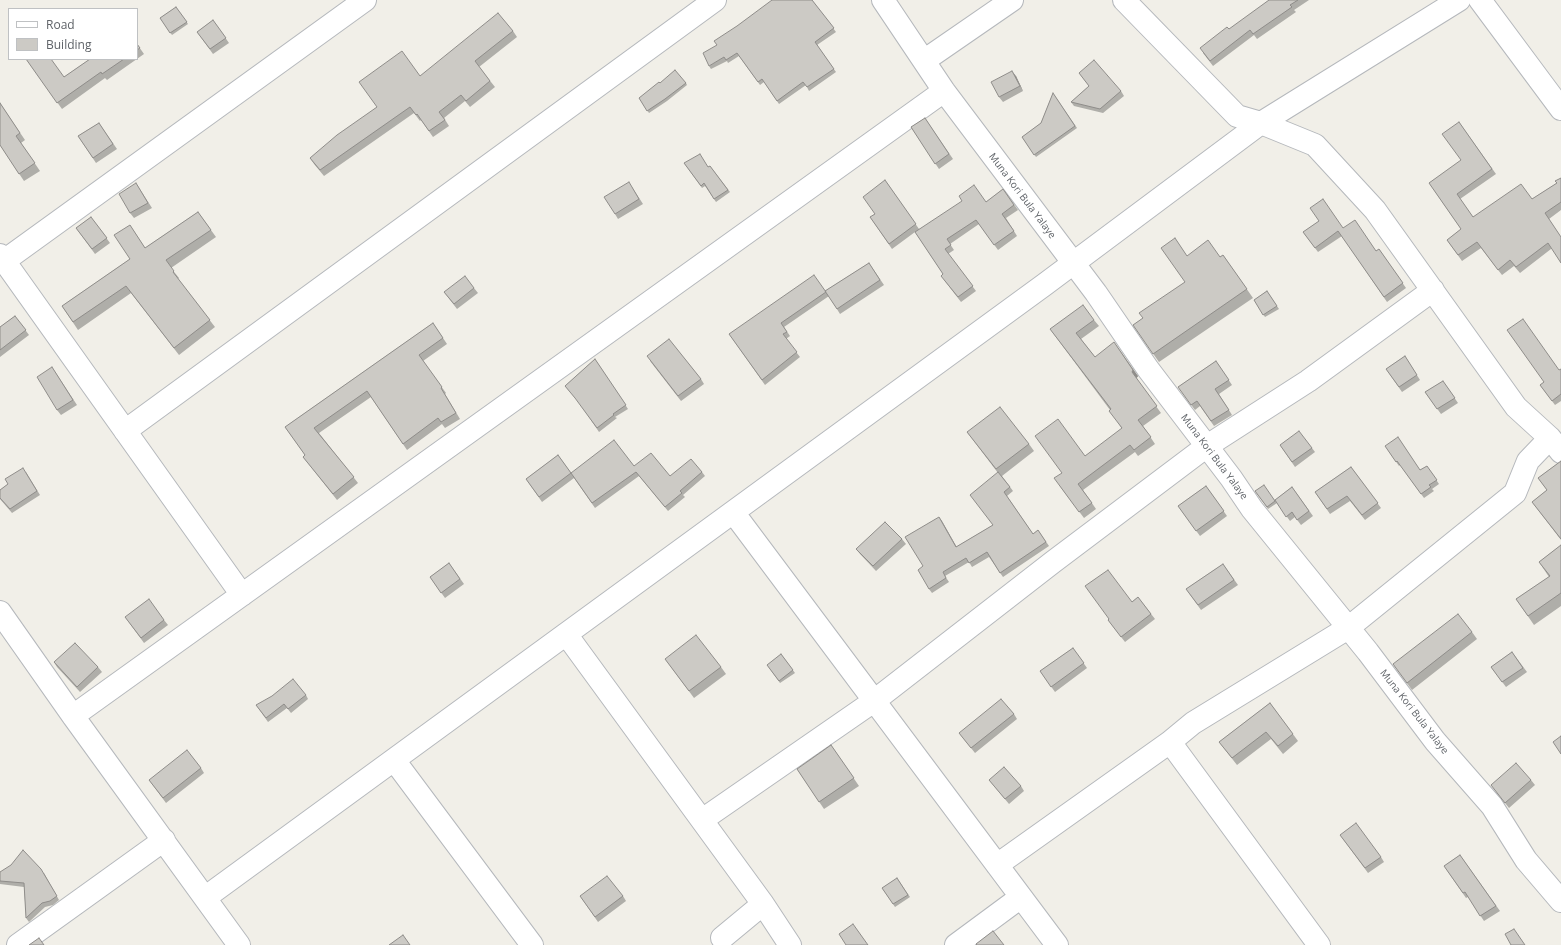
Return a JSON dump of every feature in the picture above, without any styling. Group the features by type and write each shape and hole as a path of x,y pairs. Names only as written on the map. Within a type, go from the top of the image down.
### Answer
{"street":[{"path":"242,595 2,258 365,0"},
{"path":"125,431 715,0"},
{"name":"Muna Kori Bula Yalaye","path":"883,0 925,60 944,91 1096,293 1148,369 1275,539 1348,628 1435,741 1492,806 1526,860 1561,901"},
{"path":"925,60 1012,0"},
{"path":"206,897 1074,264 1261,123 1459,0"},
{"path":"1480,0 1561,109"},
{"path":"997,866 1170,742 1193,723 1348,628 1515,493 1528,461 1556,445 1516,407 1375,210 1315,144 1261,123 1237,116 1134,3"},
{"path":"73,716 944,91"},
{"path":"702,820 874,701 1053,562 1207,446 1308,381 1433,290"},
{"path":"733,512 1057,945"},
{"path":"0,612 73,716 206,897 239,945"},
{"path":"566,634 763,904 790,945"},
{"path":"1170,742 1319,945"},
{"path":"394,760 532,945"},
{"path":"18,945 164,840"},
{"path":"956,945 1021,897"},
{"path":"722,938 763,904"}],"building":[{"path":"772,0 812,0 834,28 815,42 834,69 807,87 803,82 777,101 762,79 758,82 737,53 726,60 724,57 709,66 703,53 717,45 714,41"},
{"path":"1269,0 1298,0 1290,5 1292,7 1253,34 1250,30 1210,61 1200,48 1227,27 1229,29"},
{"path":"176,7 187,22 170,33 160,18"},
{"path":"498,13 513,31 475,61 490,81 466,101 461,95 439,112 445,120 429,131 410,107 320,170 310,158 337,135 377,107 359,82 402,51 420,76"},
{"path":"213,20 226,38 210,49 197,32"},
{"path":"27,60 52,60 64,77 89,60 123,60 102,74 101,72 57,103"},
{"path":"1094,60 1121,91 1100,109 1071,102 1089,86 1079,73"},
{"path":"675,70 686,83 647,111 639,98"},
{"path":"1012,71 1020,86 999,97 991,82"},
{"path":"1053,93 1075,126 1034,155 1022,137 1041,123"},
{"path":"0,103 20,133 16,136 35,163 19,174 0,145"},
{"path":"925,118 949,154 935,164 911,127"},
{"path":"1459,122 1492,169 1457,194 1473,217 1521,184 1532,199 1557,183 1555,181 1561,178 1561,202 1545,213 1561,237 1561,263 1548,243 1516,267 1510,260 1498,270 1477,242 1458,255 1447,240 1461,229 1429,183 1461,160 1442,134"},
{"path":"99,123 113,144 93,158 78,136"},
{"path":"700,154 708,167 710,166 728,190 714,199 704,183 701,186 684,163"},
{"path":"885,180 916,224 889,244 870,217 875,214 863,197"},
{"path":"629,182 639,199 615,214 604,197"},
{"path":"136,183 148,203 130,213 119,194"},
{"path":"974,185 986,202 1003,189 1014,205 1002,214 1014,231 994,245 976,220 947,239 951,245 945,249 973,286 958,297 941,276 943,274 915,232 962,201 959,196"},
{"path":"1323,199 1343,228 1355,220 1376,251 1379,249 1403,283 1384,297 1338,231 1315,248 1303,232 1319,221 1310,208"},
{"path":"198,212 211,230 166,260 174,271 173,272 210,320 174,348 126,286 73,322 62,306 130,259 114,235 130,225 145,248"},
{"path":"91,217 107,238 92,249 76,228"},
{"path":"1175,238 1187,256 1208,240 1220,257 1223,255 1247,289 1153,354 1133,325 1143,318 1139,313 1185,282 1161,248"},
{"path":"869,263 880,280 837,309 825,291"},
{"path":"814,275 826,292 781,323 787,332 783,334 797,352 762,380 729,334"},
{"path":"465,276 474,288 454,304 444,292"},
{"path":"1267,291 1277,306 1263,315 1254,300"},
{"path":"1083,305 1094,320 1076,333 1095,357 1114,342 1133,370 1132,372 1157,406 1138,420 1151,437 1134,450 1130,445 1078,484 1092,503 1079,512 1054,478 1062,473 1035,436 1058,419 1085,456 1122,428 1109,411 1111,409 1050,329"},
{"path":"15,316 26,330 0,350 0,327"},
{"path":"1523,319 1559,370 1561,369 1561,394 1552,401 1540,385 1544,382 1507,330"},
{"path":"433,323 443,338 419,355 442,387 441,388 456,413 441,422 438,418 403,444 367,391 314,428 354,477 333,494 303,457 305,455 285,427"},
{"path":"669,339 701,379 678,396 647,356"},
{"path":"1405,356 1417,375 1399,387 1386,369"},
{"path":"595,359 626,405 597,428 565,386"},
{"path":"1216,361 1229,380 1215,389 1229,410 1211,421 1197,401 1191,405 1178,387"},
{"path":"52,367 73,400 57,410 37,377"},
{"path":"1443,381 1455,398 1437,409 1425,392"},
{"path":"1000,407 1029,444 996,469 967,432"},
{"path":"1299,431 1312,448 1292,462 1280,445"},
{"path":"1398,437 1420,470 1427,466 1437,480 1429,485 1431,487 1421,494 1385,446"},
{"path":"614,440 634,466 651,453 670,476 691,459 702,472 680,491 682,493 665,507 636,472 592,503 571,473"},
{"path":"558,455 571,473 539,497 526,479"},
{"path":"1561,461 1561,539 1532,502 1547,490 1538,478"},
{"path":"1351,467 1378,503 1362,515 1347,496 1327,509 1315,492"},
{"path":"23,468 37,491 10,509 0,498 0,490 8,484 5,479"},
{"path":"998,472 1010,487 1004,492 1033,534 1038,530 1046,542 1000,573 987,552 969,563 966,558 943,572 946,578 929,589 918,570 923,566 905,537 939,517 956,547 993,525 970,495"},
{"path":"1264,485 1275,501 1267,507 1255,491"},
{"path":"1206,486 1224,511 1196,531 1178,506"},
{"path":"1292,487 1309,511 1297,520 1292,512 1286,517 1275,500"},
{"path":"885,522 902,539 873,566 856,549"},
{"path":"1561,545 1561,593 1528,616 1516,599 1550,576 1539,562"},
{"path":"449,563 460,579 441,593 430,577"},
{"path":"1223,564 1234,580 1198,605 1186,589"},
{"path":"1108,570 1132,602 1138,597 1151,614 1121,637 1085,586"},
{"path":"149,599 164,620 141,638 125,617"},
{"path":"1458,614 1472,632 1407,683 1393,664"},
{"path":"696,635 721,667 689,691 665,659"},
{"path":"75,643 98,667 77,687 54,662"},
{"path":"1073,648 1084,663 1051,687 1040,671"},
{"path":"1512,652 1523,668 1502,682 1491,667"},
{"path":"781,654 793,670 779,681 767,665"},
{"path":"293,679 306,695 288,709 284,704 266,718 256,705 272,696"},
{"path":"1001,699 1014,714 971,748 959,733"},
{"path":"1270,703 1293,734 1278,746 1266,732 1232,758 1219,742"},
{"path":"1561,736 1561,754 1553,742"},
{"path":"831,745 854,778 819,802 797,769"},
{"path":"187,750 201,768 163,798 149,780"},
{"path":"1516,763 1531,780 1505,803 1491,785"},
{"path":"1004,767 1021,786 1005,799 989,780"},
{"path":"1356,823 1381,857 1365,868 1340,835"},
{"path":"23,850 41,869 57,896 50,901 42,903 26,918 24,883 0,881 0,872 11,865"},
{"path":"1460,855 1496,906 1480,916 1465,892 1463,893 1444,866"},
{"path":"607,876 623,896 595,917 580,896"},
{"path":"897,878 908,895 893,904 882,888"},
{"path":"853,924 868,945 846,945 839,934"},
{"path":"1514,929 1525,945 1511,945 1505,934"},
{"path":"993,931 1004,945 976,944"},
{"path":"403,935 410,945 389,945"},
{"path":"39,938 44,945 29,945"}]}
